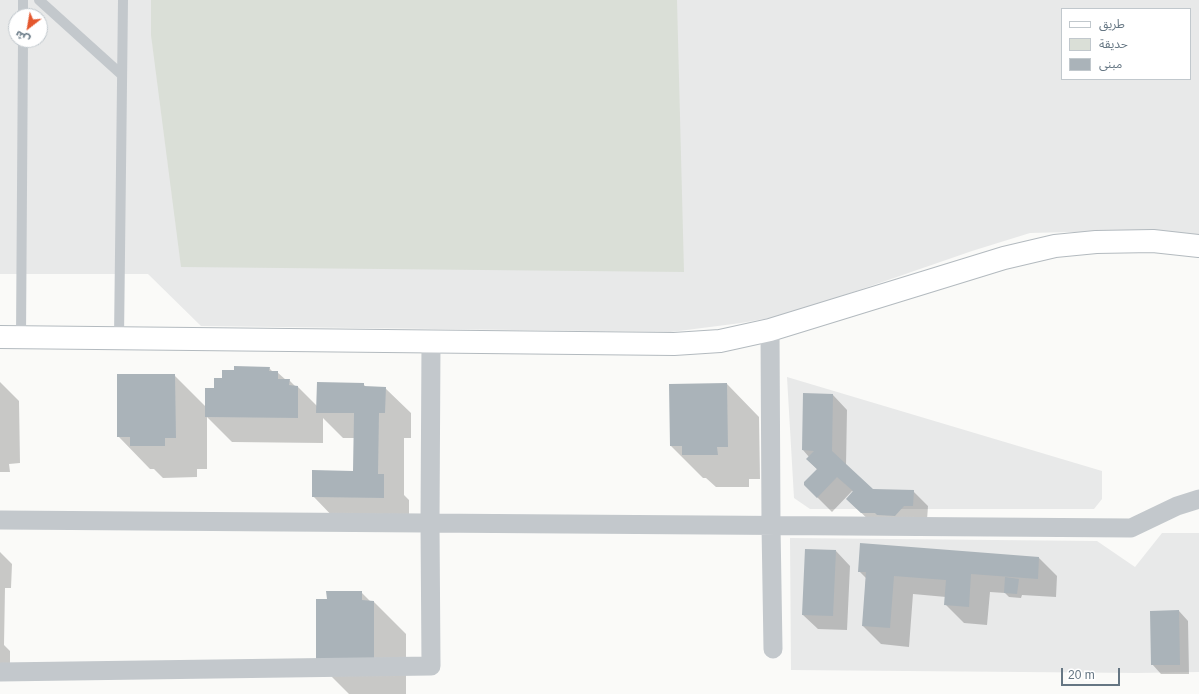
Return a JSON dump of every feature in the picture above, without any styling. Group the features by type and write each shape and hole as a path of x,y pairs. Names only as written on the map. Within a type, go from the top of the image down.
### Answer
{"main road":[{"path":"10,337 674,344 720,341 770,330 1004,258 1056,246 1096,242 1153,241 1199,246"}],"street":[{"path":"770,330 773,649"},
{"path":"0,672 431,666 430,342"},
{"path":"0,520 1131,528 1177,506 1199,499"}],"lane":[{"path":"39,0 122,74"},
{"path":"119,338 123,0"},
{"path":"10,337 23,48"}],"shaded area":[{"path":"0,0 1199,0 1199,237 1165,234 1071,232 1030,233 972,251 787,315 741,323 671,332 201,326 148,274 0,274"},
{"path":"787,377 1102,471 1102,499 1094,509 810,509 794,498"},
{"path":"1162,533 1199,533 1199,672 1137,673 791,670 790,538 1097,541 1135,567"}],"green space":[{"path":"151,0 677,0 684,272 181,267 151,35"}],"building":[{"path":"234,366 270,367 269,371 278,371 278,379 290,379 289,385 298,386 298,418 205,417 205,388 214,388 214,378 222,378 222,370 234,370"},
{"path":"117,374 175,374 176,438 165,438 165,446 130,446 130,437 117,437"},
{"path":"317,382 364,383 364,386 386,387 385,413 379,413 378,474 384,474 384,498 312,497 312,470 353,471 354,413 316,413"},
{"path":"727,383 728,447 717,447 718,455 682,455 682,446 670,446 669,384"},
{"path":"803,393 833,394 832,451 873,489 914,490 913,506 904,506 895,516 877,515 875,513 861,513 846,499 853,491 837,477 817,498 804,485 804,482 817,469 806,459 814,451 802,450"},
{"path":"860,543 1039,557 1038,579 971,574 969,607 944,605 946,580 894,576 890,628 862,626 866,572 858,572"},
{"path":"805,549 836,550 833,616 802,615"},
{"path":"1005,577 1019,579 1017,594 1004,593"},
{"path":"326,591 362,591 362,600 374,601 374,663 316,663 316,599 327,599"},
{"path":"1179,610 1180,665 1151,665 1150,611"}]}
